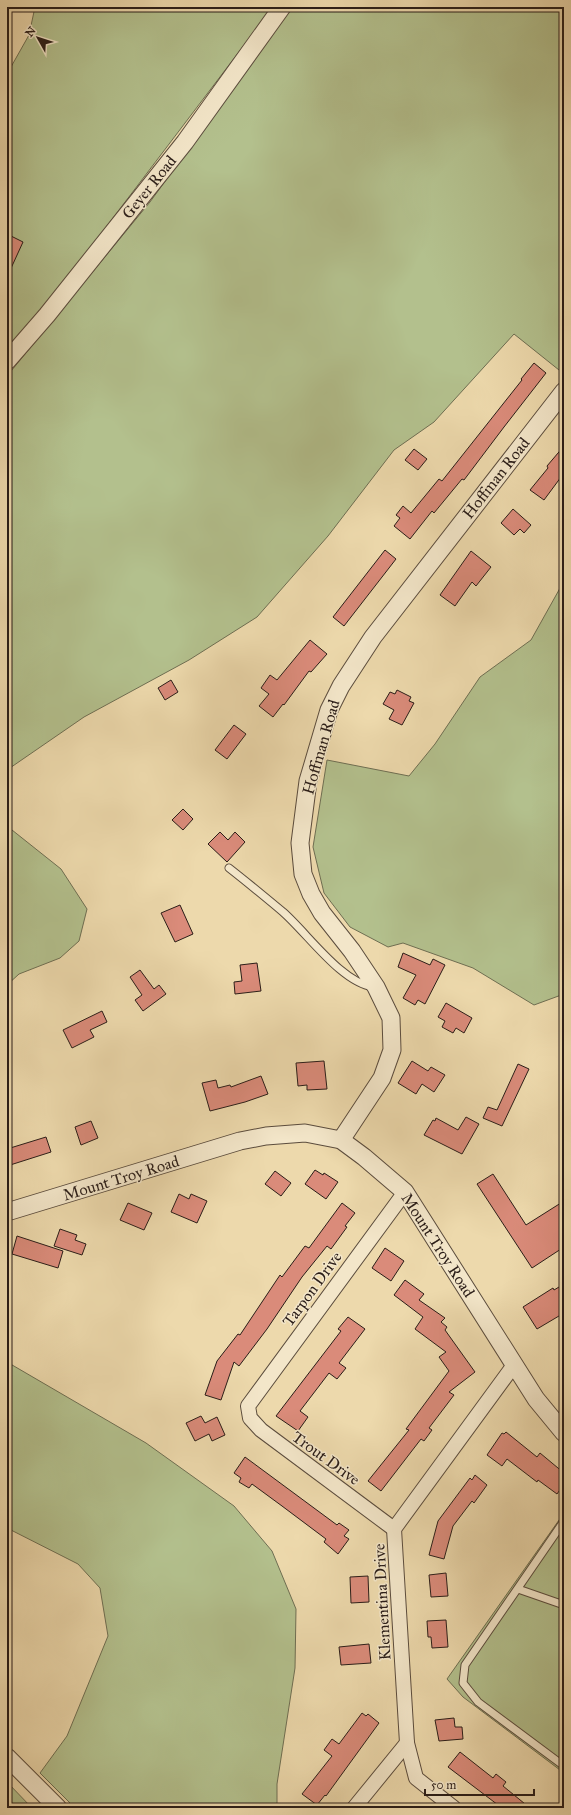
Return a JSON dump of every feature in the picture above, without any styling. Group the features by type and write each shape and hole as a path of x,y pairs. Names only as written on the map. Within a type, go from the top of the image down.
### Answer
{"street":[{"name":"Geyer Road","path":"7,361 47,315 185,142 282,7"},
{"name":"Hoffman Road","path":"341,1140 382,1078 392,1050 391,1018 376,987 352,951 322,913 311,894 303,874 300,843 308,781 329,710 341,686 373,637 564,391"},
{"name":"Mount Troy Road","path":"7,1212 240,1141 266,1136 305,1133 341,1140 364,1157 404,1192 536,1399 564,1433"},
{"name":"Tarpon Drive","path":"248,1406 404,1192"},
{"name":"Klementina Drive","path":"454,1808 416,1778 407,1744 394,1529 514,1365"},
{"name":"Trout Drive","path":"248,1406 250,1418 261,1430 394,1529"},
{"path":"354,1808 407,1744"},
{"path":"7,1757 58,1808"}],"lane":[{"path":"229,868 284,913 349,977 363,985 376,987"},
{"path":"564,1521 465,1665 463,1683 478,1702 564,1766"},
{"path":"518,1589 564,1605"}],"green space":[{"path":"35,7 273,7 75,268 7,349 7,74 29,35"},
{"path":"292,7 564,7 564,374 514,334 434,422 394,450 328,536 257,617 189,660 84,717 7,770 7,376 150,202"},
{"path":"564,581 564,994 534,1005 473,968 403,943 388,947 350,927 324,893 313,847 327,760 409,776 435,744 480,677 531,640"},
{"path":"7,826 61,869 87,909 79,941 60,958 19,974 7,985"},
{"path":"7,1362 146,1443 234,1506 272,1551 296,1609 295,1668 277,1784 277,1808 75,1808 40,1773 67,1736 108,1636 100,1588 78,1564 7,1528"},
{"path":"564,1513 564,1773 463,1697 447,1679"},
{"path":"7,1782 32,1808 7,1808"}],"building":[{"path":"7,234 23,242 7,277"},
{"path":"534,363 546,373 464,480 462,479 434,513 432,511 410,539 394,526 400,518 396,515 403,506 411,513 439,479 442,481"},
{"path":"564,446 564,473 544,500 530,490 548,468 547,466"},
{"path":"414,449 427,459 418,470 405,460"},
{"path":"513,509 531,525 524,533 520,529 514,535 501,523"},
{"path":"385,550 396,559 344,626 333,617"},
{"path":"471,551 491,567 476,586 472,582 455,606 440,595"},
{"path":"310,640 327,654 311,672 309,671 284,705 283,704 273,717 259,706 269,694 261,688 270,675 277,680"},
{"path":"171,680 178,692 165,700 158,688"},
{"path":"397,690 411,697 409,701 414,703 402,725 389,719 394,710 383,704 390,692 395,694"},
{"path":"234,725 246,734 227,759 215,750"},
{"path":"183,809 193,819 183,830 172,820"},
{"path":"220,832 228,840 235,832 245,842 227,862 208,844"},
{"path":"180,905 193,934 175,942 161,913"},
{"path":"403,953 430,965 433,959 445,965 425,1004 418,1000 415,1005 403,998 416,975 398,967"},
{"path":"257,963 261,991 235,994 234,982 242,981 240,965"},
{"path":"140,970 154,989 159,985 166,994 143,1011 135,1000 142,995 130,977"},
{"path":"446,1003 472,1018 464,1033 456,1028 453,1033 442,1027 445,1021 438,1017"},
{"path":"102,1011 107,1022 90,1030 94,1037 72,1048 63,1030"},
{"path":"324,1061 327,1089 307,1090 307,1085 298,1086 296,1063"},
{"path":"412,1061 428,1071 431,1067 445,1075 434,1092 422,1084 416,1094 398,1083"},
{"path":"518,1064 529,1069 502,1126 483,1118 488,1107 497,1110"},
{"path":"261,1076 268,1094 245,1102 210,1111 202,1083 216,1080 218,1088 230,1085 231,1087"},
{"path":"466,1117 479,1124 462,1154 424,1135 433,1120 435,1121 436,1118 458,1130"},
{"path":"91,1121 98,1138 81,1145 75,1127"},
{"path":"46,1137 51,1152 7,1166 7,1149"},
{"path":"315,1170 323,1175 324,1173 338,1182 326,1199 305,1184"},
{"path":"275,1171 291,1183 281,1196 265,1184"},
{"path":"493,1174 526,1225 564,1201 564,1247 532,1268 477,1184"},
{"path":"179,1194 189,1199 191,1194 207,1201 197,1223 171,1212"},
{"path":"128,1203 152,1213 144,1230 120,1220"},
{"path":"342,1203 355,1213 345,1226 347,1227 331,1249 327,1246 302,1277 267,1329 239,1366 234,1362 221,1400 205,1395 217,1361 238,1334 240,1335 280,1275 282,1277 305,1246 309,1248"},
{"path":"60,1229 77,1235 75,1240 86,1244 82,1255 54,1246"},
{"path":"17,1236 63,1251 58,1268 12,1254"},
{"path":"385,1248 404,1261 391,1281 372,1268"},
{"path":"405,1280 424,1294 419,1300 445,1318 441,1322 447,1327 445,1330 475,1372 449,1392 454,1395 429,1428 432,1430 424,1441 421,1439 381,1491 368,1481 409,1430 406,1429 449,1371 439,1357 446,1352 415,1329 423,1317 394,1295"},
{"path":"564,1284 564,1313 537,1329 523,1307 553,1288 554,1290"},
{"path":"348,1317 365,1329 339,1363 346,1368 337,1379 329,1373 300,1411 308,1417 298,1431 276,1416 341,1331 338,1329"},
{"path":"201,1416 205,1423 217,1417 225,1435 212,1441 209,1434 195,1441 186,1423"},
{"path":"506,1432 537,1457 540,1453 564,1473 564,1484 557,1494 538,1480 537,1482 507,1459 502,1466 487,1455 502,1433 504,1434"},
{"path":"245,1457 337,1525 339,1523 349,1530 344,1536 349,1539 338,1554 324,1542 326,1539 252,1484 249,1488 239,1482 241,1478 234,1473"},
{"path":"475,1475 487,1485 474,1503 472,1501 453,1526 444,1559 429,1555 438,1521 470,1478 472,1480"},
{"path":"446,1573 448,1596 431,1597 429,1575"},
{"path":"368,1576 369,1602 351,1603 350,1577"},
{"path":"446,1620 448,1647 432,1648 431,1637 428,1637 427,1621"},
{"path":"369,1644 371,1663 341,1665 339,1647"},
{"path":"362,1713 366,1716 368,1714 379,1723 326,1796 325,1795 317,1805 302,1794 332,1756 324,1750 332,1739 339,1744"},
{"path":"454,1718 455,1727 462,1727 463,1739 439,1741 435,1720"},
{"path":"460,1752 493,1778 496,1774 506,1782 503,1786 530,1808 502,1808 448,1767"}]}
